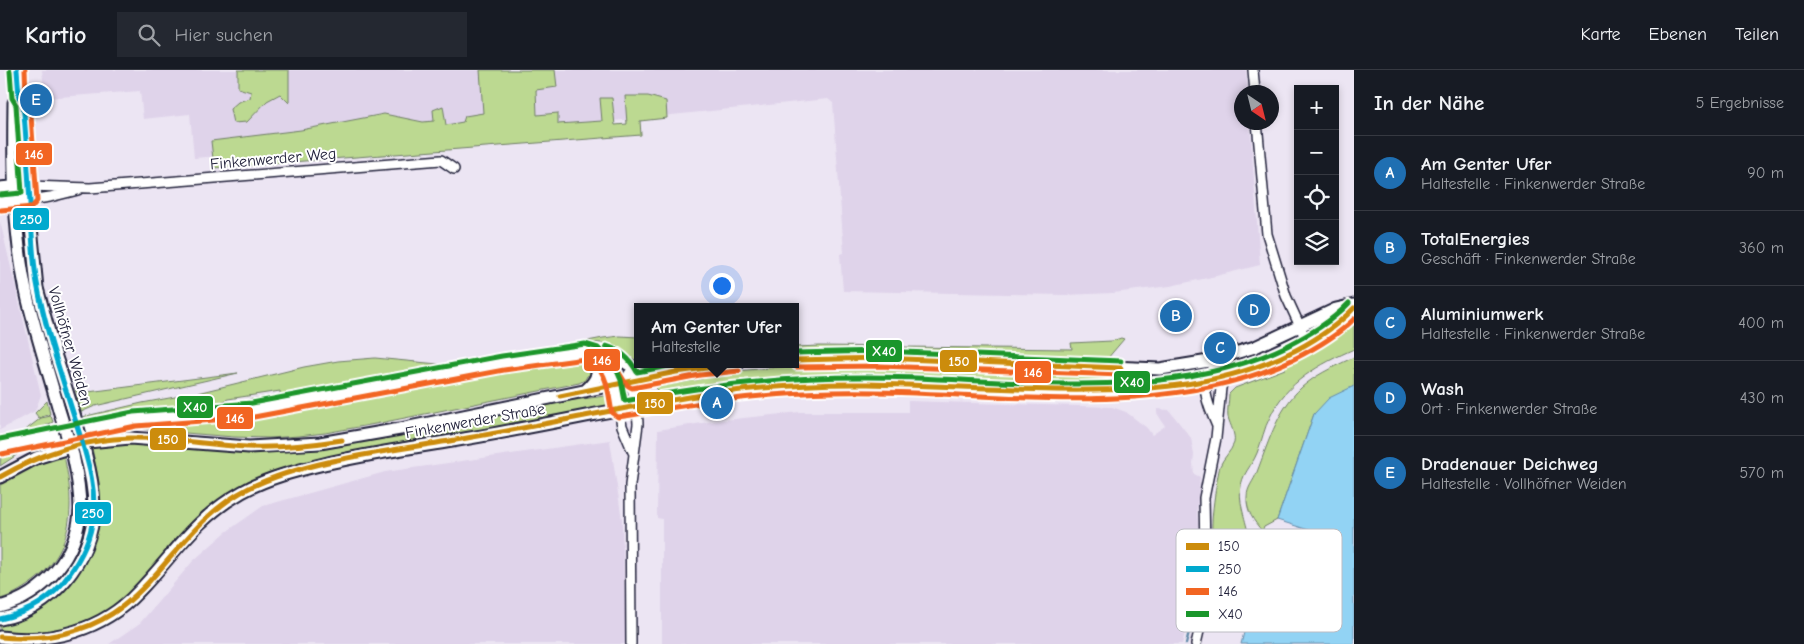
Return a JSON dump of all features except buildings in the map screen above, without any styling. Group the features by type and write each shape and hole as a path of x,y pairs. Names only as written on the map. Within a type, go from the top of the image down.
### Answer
{"main road":[{"name":"Vollhöfner Weiden","path":"0,619 24,612 42,602 62,584 76,565 88,539 94,507 92,479 85,452 37,288 23,102 19,97 17,70"},
{"name":"Vollhöfner Weiden","path":"0,607 14,603 40,588 54,573 70,550 76,535 80,510 72,455 28,299 20,254 14,186 14,102 19,97"},
{"path":"0,188 29,186"},
{"path":"0,203 30,200"},
{"name":"Finkenwerder Straße","path":"799,360 880,358 1160,369 1222,358 1268,343 1336,309 1354,307"},
{"name":"Finkenwerder Straße","path":"0,637 41,640 74,633 114,614 138,593 179,544 206,517 239,494 276,476 353,458 484,436 716,392 865,384 1050,390 1127,389 1205,382 1227,377 1272,362 1308,344 1342,322 1354,307"},
{"path":"590,351 608,366 615,385 619,410"},
{"path":"585,391 593,384 598,369 590,351"},
{"path":"0,447 135,419 254,410 503,364 590,351 610,354 634,367"},
{"path":"624,363 633,381 637,406"},
{"path":"638,368 667,374"},
{"name":"Finkenwerder Straße","path":"0,477 36,458 88,442 130,438 249,447 320,443 400,429 667,374 710,368"}],"street":[{"path":"1253,70 1254,85"},
{"path":"1258,130 1267,234 1279,274 1308,344"},
{"name":"Finkenwerder Weg","path":"29,186 90,188 441,160 454,169"},
{"name":"Finkenwerder Weg","path":"30,200 90,188"},
{"path":"1217,426 1211,411 1205,382 1212,367 1222,358"},
{"path":"1205,529 1204,498 1217,426 1221,388 1227,377"},
{"path":"631,644 630,485 638,424 637,406"},
{"path":"619,410 622,426 633,452"}],"shaded area":[{"path":"42,70 1246,70 1247,85 1234,85 1234,130 1250,130 1260,265 1170,286 1113,293 1065,295 843,291 840,254 844,253 833,103 828,99 486,134 194,158 190,114 143,119 140,91 45,98"},
{"path":"0,221 41,395 35,411 0,430"},
{"path":"908,401 1112,407 1126,412 1147,428 1152,435 1165,426 1157,413 1157,409 1169,410 1191,438 1194,455 1194,474 1200,477 1197,512 1198,529 1176,529 1176,632 1185,632 1182,644 662,644 662,519 657,518 658,430 715,421 800,412 908,412"},
{"path":"610,440 622,520 626,644 109,644 140,623 193,561 226,532 263,506 385,472"}],"green space":[{"path":"238,70 289,70 289,103 280,94 267,101 247,122 233,123 230,109 238,102 250,98 251,92 238,88"},
{"path":"480,70 555,70 557,87 536,90 537,115 558,113 558,124 602,121 600,98 612,98 615,125 627,124 625,96 648,96 666,101 667,118 640,121 641,135 214,168 211,141 301,130 384,114 423,122 434,121 433,110 443,106 446,125 463,122 465,116 483,113"},
{"path":"1354,321 1354,349 1317,368 1295,384 1285,394 1268,421 1256,456 1242,483 1240,496 1246,529 1212,529 1220,466 1234,443 1234,433 1228,417 1229,394 1235,388 1285,369 1284,365"},
{"path":"634,337 634,359 631,362 609,345 602,343 569,345 526,354 526,353 603,338"},
{"path":"1124,339 1107,359 897,350 799,352 799,347 820,346 1072,349 1071,343"},
{"path":"1354,357 1354,386 1314,414 1277,520 1260,529 1249,511 1247,493 1249,487 1256,475 1276,424 1289,401 1307,383"},
{"path":"375,358 459,366 263,404 232,406 228,403 280,394 280,391 228,399 203,409 124,415 84,424 82,417 197,393 304,367 338,361"},
{"path":"572,359 586,362 590,367 591,375 579,383 325,433 269,438 137,429 103,431 113,427 502,369 518,370"},
{"path":"877,364 1081,371 1139,375 1193,370 1200,374 1183,380 1167,382 1115,384 902,378 816,379 748,384 658,396 656,387 702,379 727,372 770,368 799,368 799,365"},
{"path":"238,373 95,406 81,412 75,388 88,392"},
{"path":"609,397 610,405 607,407 322,458 270,473 226,496 196,518 136,588 106,612 73,627 56,631 19,633 0,631 0,625 22,619 41,609 59,596 74,580 85,561 94,541 99,519 100,491 92,448 143,443 278,452 332,446 553,403"},
{"path":"47,401 50,414 39,418 35,413"},
{"path":"51,416 53,422 18,438 0,441 0,438 19,435 41,418"},
{"path":"23,451 0,466 1,455"},
{"path":"63,452 67,471 70,507 64,541 57,556 46,570 31,583 0,599 0,483 26,468"}],"water":[{"path":"1354,386 1354,644 1241,644 1244,632 1342,632 1342,529 1306,529 1277,520 1314,414 1329,398"}],"waterway":[{"path":"1186,644 1189,632"}],"transit line":[{"name":"250","path":"0,619 20,613 38,604 62,584 85,548 92,525 94,506 94,495 88,463 50,339 37,283 33,252 23,102 19,97 17,70"},
{"name":"146","path":"1,210 32,207 37,201 30,101 26,94 25,70"},
{"name":"X40","path":"0,195 22,193 16,105 12,98 10,71"},
{"name":"X40","path":"0,439 133,412 252,403 502,356 585,344 598,348 614,364 621,380 625,401 743,383 832,377 1078,384 1133,382 1187,376 1238,365 1287,346 1304,337 1328,322 1349,303"},
{"name":"150","path":"0,637 33,638 64,634 109,616 139,591 197,528 229,500 249,488 273,478 327,462 492,434 666,401 716,393 767,388 868,384 1118,390 1179,385 1238,373 1267,363 1319,337 1341,321 1354,308"},
{"name":"146","path":"2,454 136,426 254,417 504,370 585,359 593,363 603,374 612,413 618,417 720,401 776,395 833,392 890,392 1068,399 1127,397 1185,391 1241,379 1302,355 1333,336 1354,319"},
{"name":"X40","path":"606,346 624,356 634,368"},
{"name":"X40","path":"799,353 880,351 1121,361"},
{"name":"150","path":"799,360 880,358 1121,368"},
{"name":"146","path":"602,360 614,367 625,383 632,388 700,375 739,371"},
{"name":"146","path":"799,367 880,366 1121,375"},
{"name":"X40","path":"634,368 637,372 658,368"},
{"name":"150","path":"560,396 676,372 706,368"},
{"name":"150","path":"0,477 31,461 62,449 95,441 113,439 159,439 259,447 295,446 342,440"}],"place":[{"name":"Dradenauer Deichweg","path":"36,100"},
{"name":"Wash","path":"1254,310"},
{"name":"TotalEnergies","path":"1176,316"},
{"name":"Aluminiumwerk","path":"1220,348"},
{"name":"Am Genter Ufer","path":"717,403"}]}
